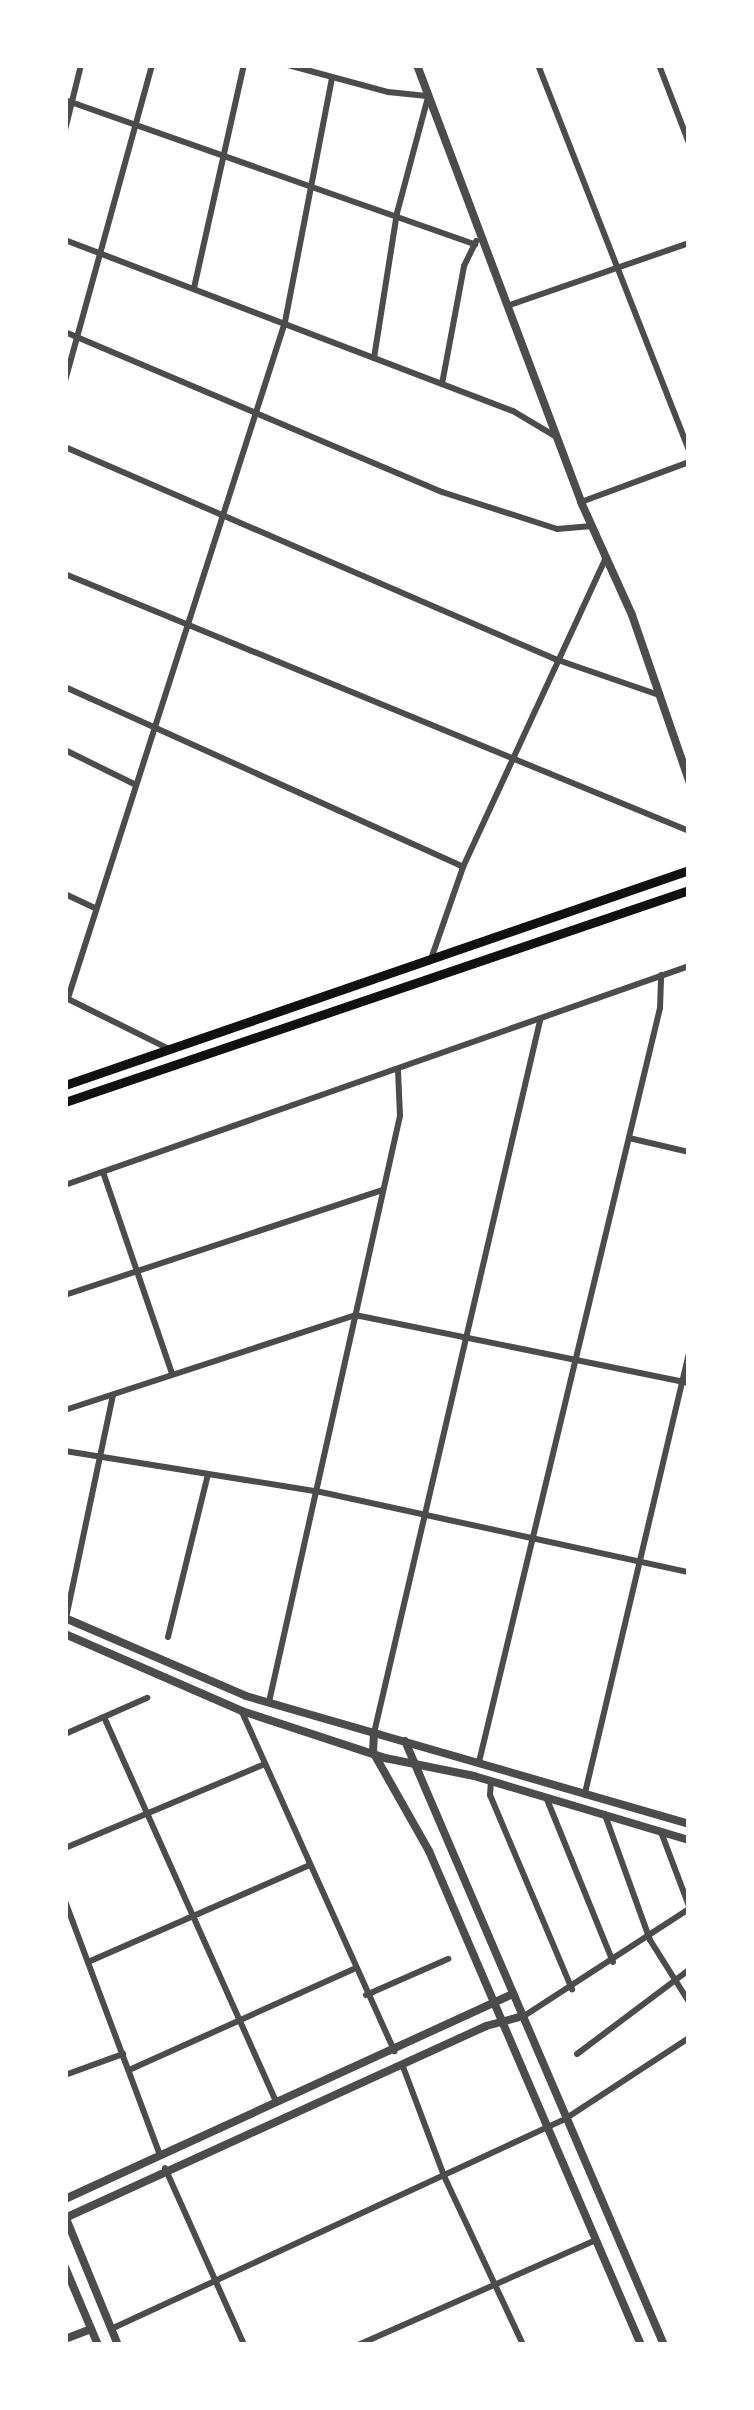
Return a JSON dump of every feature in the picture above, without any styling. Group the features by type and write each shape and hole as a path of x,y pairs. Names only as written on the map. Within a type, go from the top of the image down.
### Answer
{"main road":[{"path":"65,1086 689,870"},
{"path":"65,1102 689,890"}],"street":[{"path":"65,130 68,102 81,65"},
{"path":"65,381 152,65"},
{"path":"194,288 244,65"},
{"path":"288,65 332,78 429,96"},
{"path":"417,65 476,240 506,306 660,695 689,781"},
{"path":"538,65 689,451"},
{"path":"660,65 689,143"},
{"path":"174,1051 66,998 184,622 286,322 332,78"},
{"path":"374,358 398,213 429,96"},
{"path":"68,102 312,188 476,240"},
{"path":"65,240 513,411 556,437"},
{"path":"442,384 464,266 476,240"},
{"path":"506,306 689,243"},
{"path":"65,332 442,492 557,530 592,526"},
{"path":"65,447 221,519 555,659 660,695"},
{"path":"581,502 689,462"},
{"path":"431,959 434,932 462,867 555,659 605,559"},
{"path":"65,574 689,831"},
{"path":"65,687 462,867"},
{"path":"65,750 134,784"},
{"path":"65,894 96,908"},
{"path":"65,1185 689,966"},
{"path":"479,1762 660,1008 661,976"},
{"path":"540,1020 374,1733 373,1752 429,1851 641,2345"},
{"path":"269,1702 400,1116 398,1070"},
{"path":"629,1138 689,1152"},
{"path":"103,1172 172,1374"},
{"path":"65,1296 382,1190"},
{"path":"65,1410 355,1315 686,1382"},
{"path":"585,1793 643,1564 686,1382 689,1353"},
{"path":"114,1394 66,1618 269,1702 689,1824"},
{"path":"65,1451 102,1452 316,1491 426,1518 689,1572"},
{"path":"168,1637 208,1474"},
{"path":"65,1634 242,1710 409,1764 491,1782 689,1840"},
{"path":"65,1734 147,1698"},
{"path":"242,1710 366,1996 394,2051"},
{"path":"104,1717 276,2102"},
{"path":"405,1741 409,1764 524,2016 664,2345"},
{"path":"65,1848 265,1764"},
{"path":"491,1782 490,1795 572,1989"},
{"path":"546,1797 614,1962"},
{"path":"604,1815 650,1940 689,2002"},
{"path":"118,2345 65,2217 165,2168 486,2026 504,2026 650,1940 689,1908 661,1832"},
{"path":"88,1962 310,1866"},
{"path":"65,1901 160,2155"},
{"path":"366,1996 448,1959"},
{"path":"130,2070 354,1968"},
{"path":"577,2054 689,1970"},
{"path":"65,2199 513,1994"},
{"path":"110,2329 565,2118 689,2038"},
{"path":"65,2075 124,2054"},
{"path":"402,2064 444,2176 523,2345"},
{"path":"165,2168 244,2345"},
{"path":"358,2345 596,2240"},
{"path":"65,2267 98,2345"},
{"path":"65,2339 91,2328"}]}
